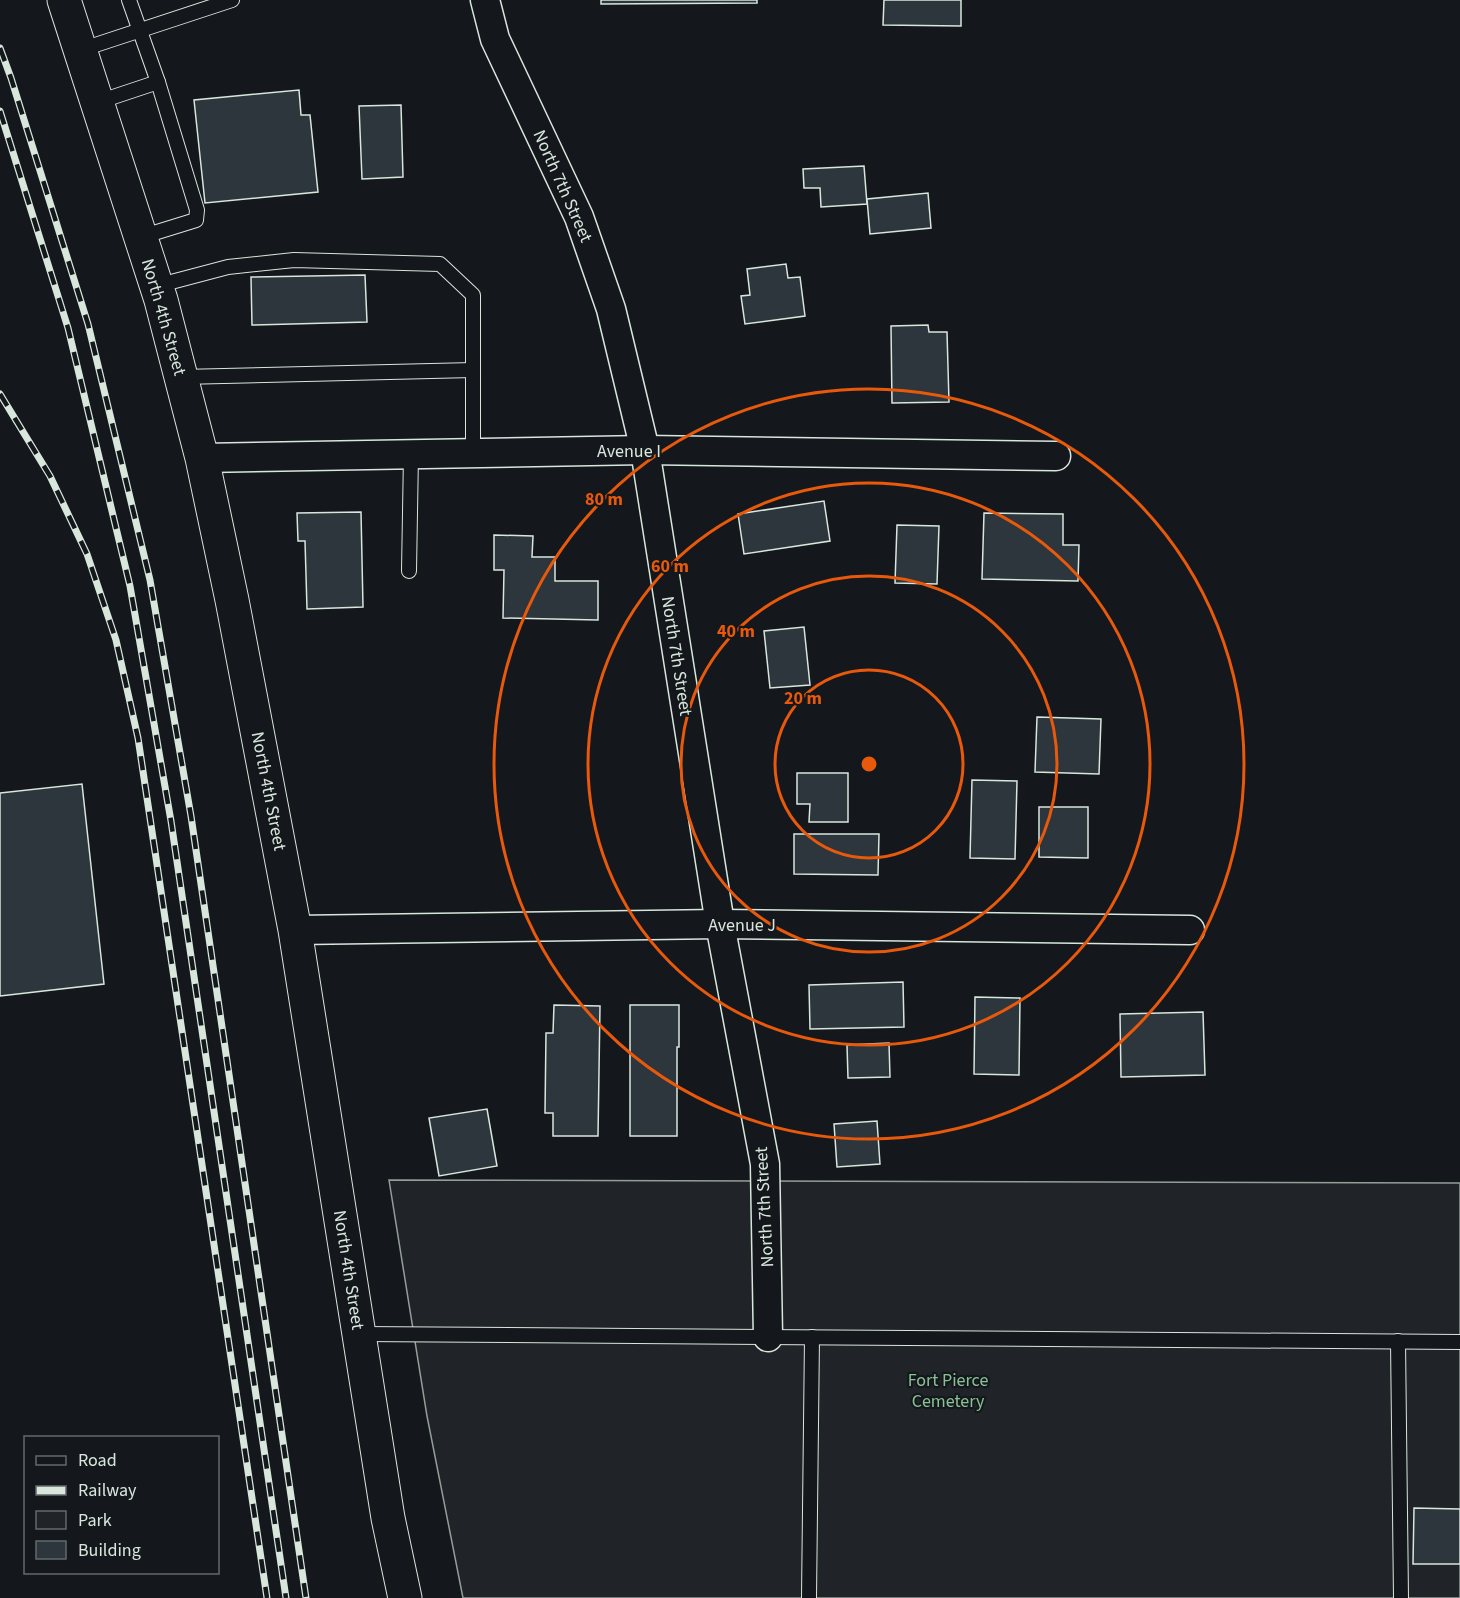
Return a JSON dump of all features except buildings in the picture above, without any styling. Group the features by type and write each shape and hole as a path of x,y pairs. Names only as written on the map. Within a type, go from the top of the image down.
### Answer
{"main road":[{"name":"North 4th Street","path":"64,0 156,286 202,458 232,600 295,930 388,1518 405,1598"}],"street":[{"name":"North 7th Street","path":"485,0 495,39 579,217 611,309 645,450 720,924 765,1164 768,1337"},
{"name":"Avenue I","path":"202,458 645,450 1056,456"},
{"name":"Avenue J","path":"295,930 720,924 1190,930"}],"lane":[{"path":"129,0 158,82 197,210 196,220 141,237"},
{"path":"80,50 232,0"},
{"path":"98,102 158,82"},
{"path":"156,286 228,267 294,260 440,264 474,295 472,453"},
{"path":"181,377 473,370"},
{"path":"409,571 411,454"},
{"path":"358,1334 1460,1342"},
{"path":"809,1598 812,1337"},
{"path":"1398,1341 1401,1598"}],"green space":[{"name":"Fort Pierce Cemetery","path":"389,1180 1460,1183 1460,1598 463,1598 427,1416"}],"railway":[{"path":"0,48 88,324 150,580 191,816 306,1598"},
{"path":"0,111 68,328 130,586 171,821 286,1598"},
{"path":"0,394 50,476 87,554 116,640 138,738 267,1598"}]}
